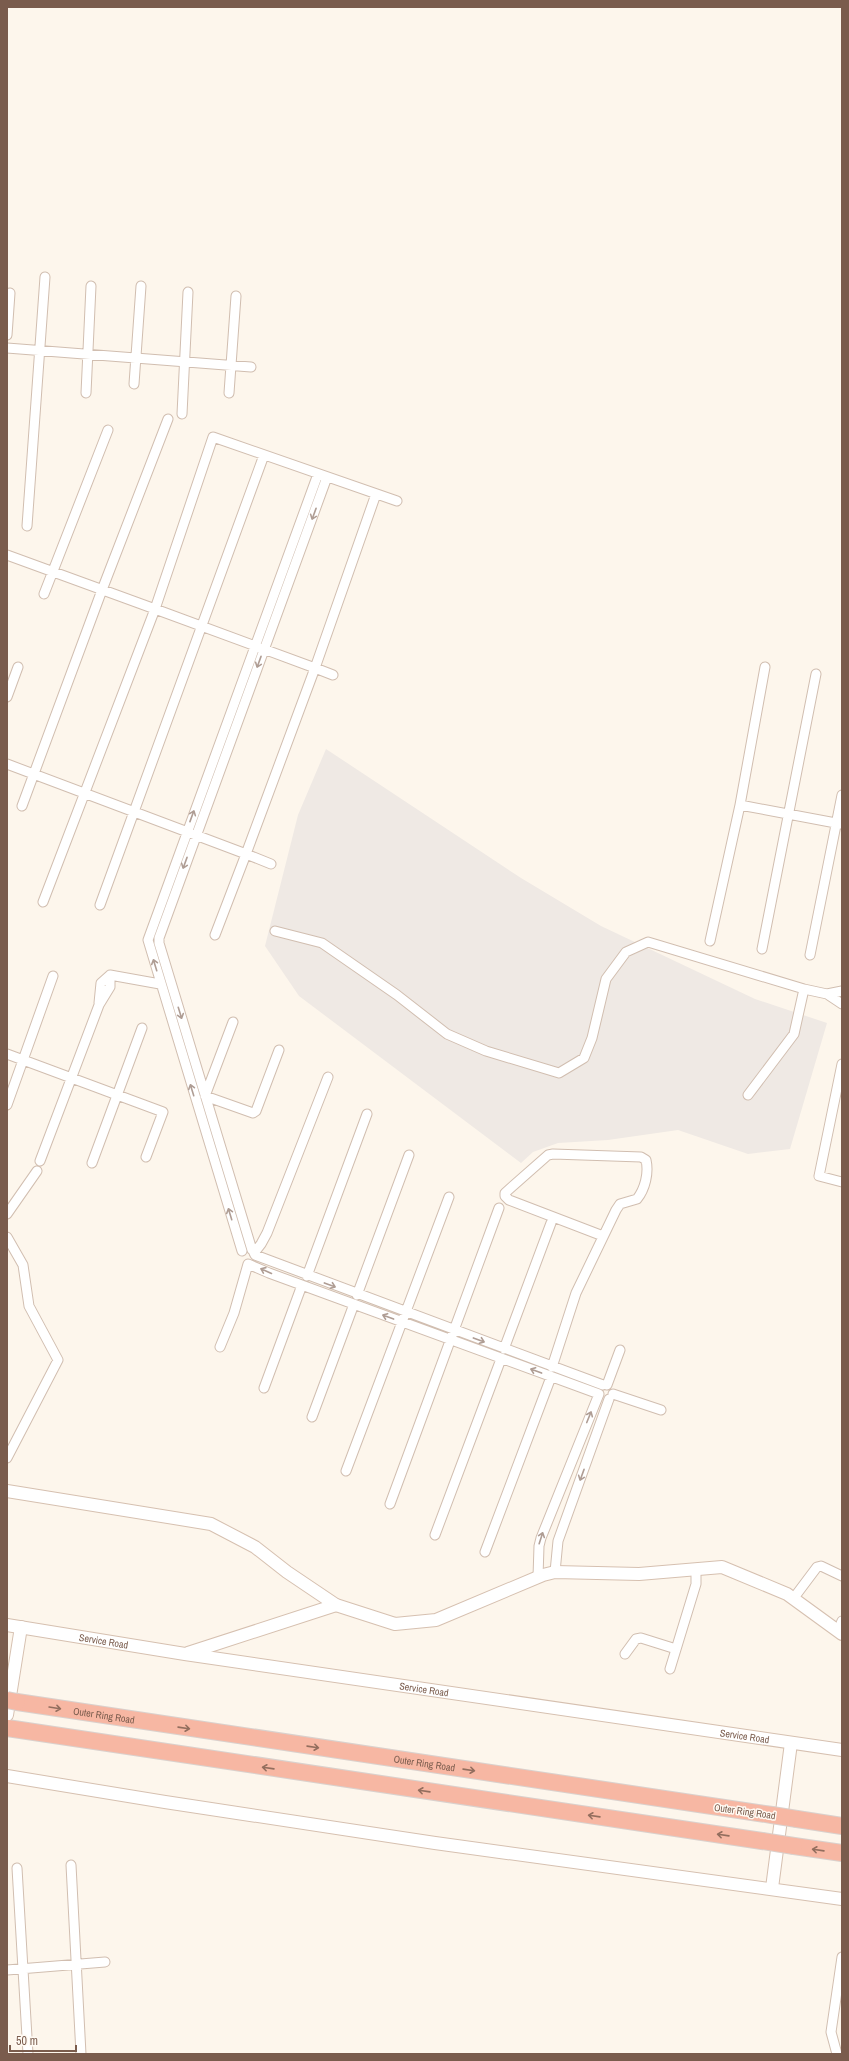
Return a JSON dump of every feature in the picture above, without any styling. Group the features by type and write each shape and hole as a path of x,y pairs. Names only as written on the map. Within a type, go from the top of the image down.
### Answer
{"highway":[{"name":"Outer Ring Road","path":"12,1701 842,1826"},
{"path":"9,1724 842,1853"}],"main road":[{"path":"7,1491 212,1524 255,1547 287,1572 336,1605 395,1624 436,1620 538,1577 555,1572 639,1574 722,1567 787,1594 841,1628"},
{"path":"185,1654 336,1605"},
{"name":"Service Road","path":"7,1625 185,1654 842,1750"},
{"path":"9,1724 21,1627"},
{"path":"772,1888 791,1743"},
{"path":"7,1776 427,1842 772,1888 842,1899"}],"street":[{"path":"27,526 45,277"},
{"path":"86,393 91,286"},
{"path":"134,384 141,286"},
{"path":"182,414 188,292"},
{"path":"7,335 10,293"},
{"path":"229,393 236,296"},
{"path":"7,348 251,367"},
{"path":"22,806 102,590 168,419"},
{"path":"44,594 108,430"},
{"path":"43,902 155,609 213,437 397,501"},
{"path":"100,905 132,813 264,455"},
{"path":"220,1347 234,1313 248,1264 253,1261 254,1253 159,943 160,932 254,645 318,474"},
{"path":"327,477 264,648 148,940 160,984 242,1251 241,1260 302,1285 599,1394 603,1399 611,1396 661,1410"},
{"path":"215,935 315,668 376,494"},
{"path":"7,556 264,648 333,675"},
{"path":"7,697 18,667"},
{"path":"710,941 740,805 765,667"},
{"path":"762,949 816,674"},
{"path":"7,764 132,813 271,864"},
{"path":"810,955 839,823 842,795"},
{"path":"740,805 839,823"},
{"path":"274,931 322,943 397,996 447,1034 486,1051 559,1073 584,1058 592,1038 606,980 626,952 648,942 827,994 842,1004"},
{"path":"40,1161 99,1005 110,987 110,975 160,984"},
{"path":"7,1105 24,1061 53,976"},
{"path":"748,1095 794,1034 804,988"},
{"path":"827,994 842,991"},
{"path":"205,1096 233,1022"},
{"path":"92,1163 142,1028"},
{"path":"205,1096 252,1113 256,1111 279,1050"},
{"path":"7,1054 163,1112 146,1157"},
{"path":"842,1064 819,1176 842,1182"},
{"path":"254,1253 262,1244 267,1233 328,1077"},
{"path":"307,1276 367,1114"},
{"path":"357,1295 409,1155"},
{"path":"552,1367 576,1293 618,1206 637,1199 640,1195 648,1173 644,1158 548,1155 505,1193 505,1196 509,1200 603,1236"},
{"path":"7,1214 37,1171"},
{"path":"346,1471 449,1197"},
{"path":"390,1504 499,1208"},
{"path":"504,1349 551,1223"},
{"path":"7,1237 23,1265 29,1306 58,1360 7,1458"},
{"path":"242,1251 247,1249 307,1276 552,1367 605,1385 612,1389 611,1396 558,1541 555,1572"},
{"path":"264,1388 302,1285"},
{"path":"312,1417 354,1304"},
{"path":"538,1577 541,1538 599,1394 600,1388 605,1385 620,1350"},
{"path":"435,1535 501,1359"},
{"path":"485,1552 551,1377"},
{"path":"793,1599 817,1567 822,1566 842,1576"},
{"path":"670,1669 696,1584 696,1569"},
{"path":"625,1654 636,1639 641,1638 676,1649"},
{"path":"71,1865 81,2054"},
{"path":"17,1868 28,2054"},
{"path":"837,2054 831,2032 842,1957"},
{"path":"7,1970 105,1962"}],"shaded area":[{"path":"326,749 521,878 601,926 755,999 827,1023 790,1149 748,1154 678,1130 608,1140 558,1143 533,1152 521,1163 299,996 265,946 298,815"}]}
